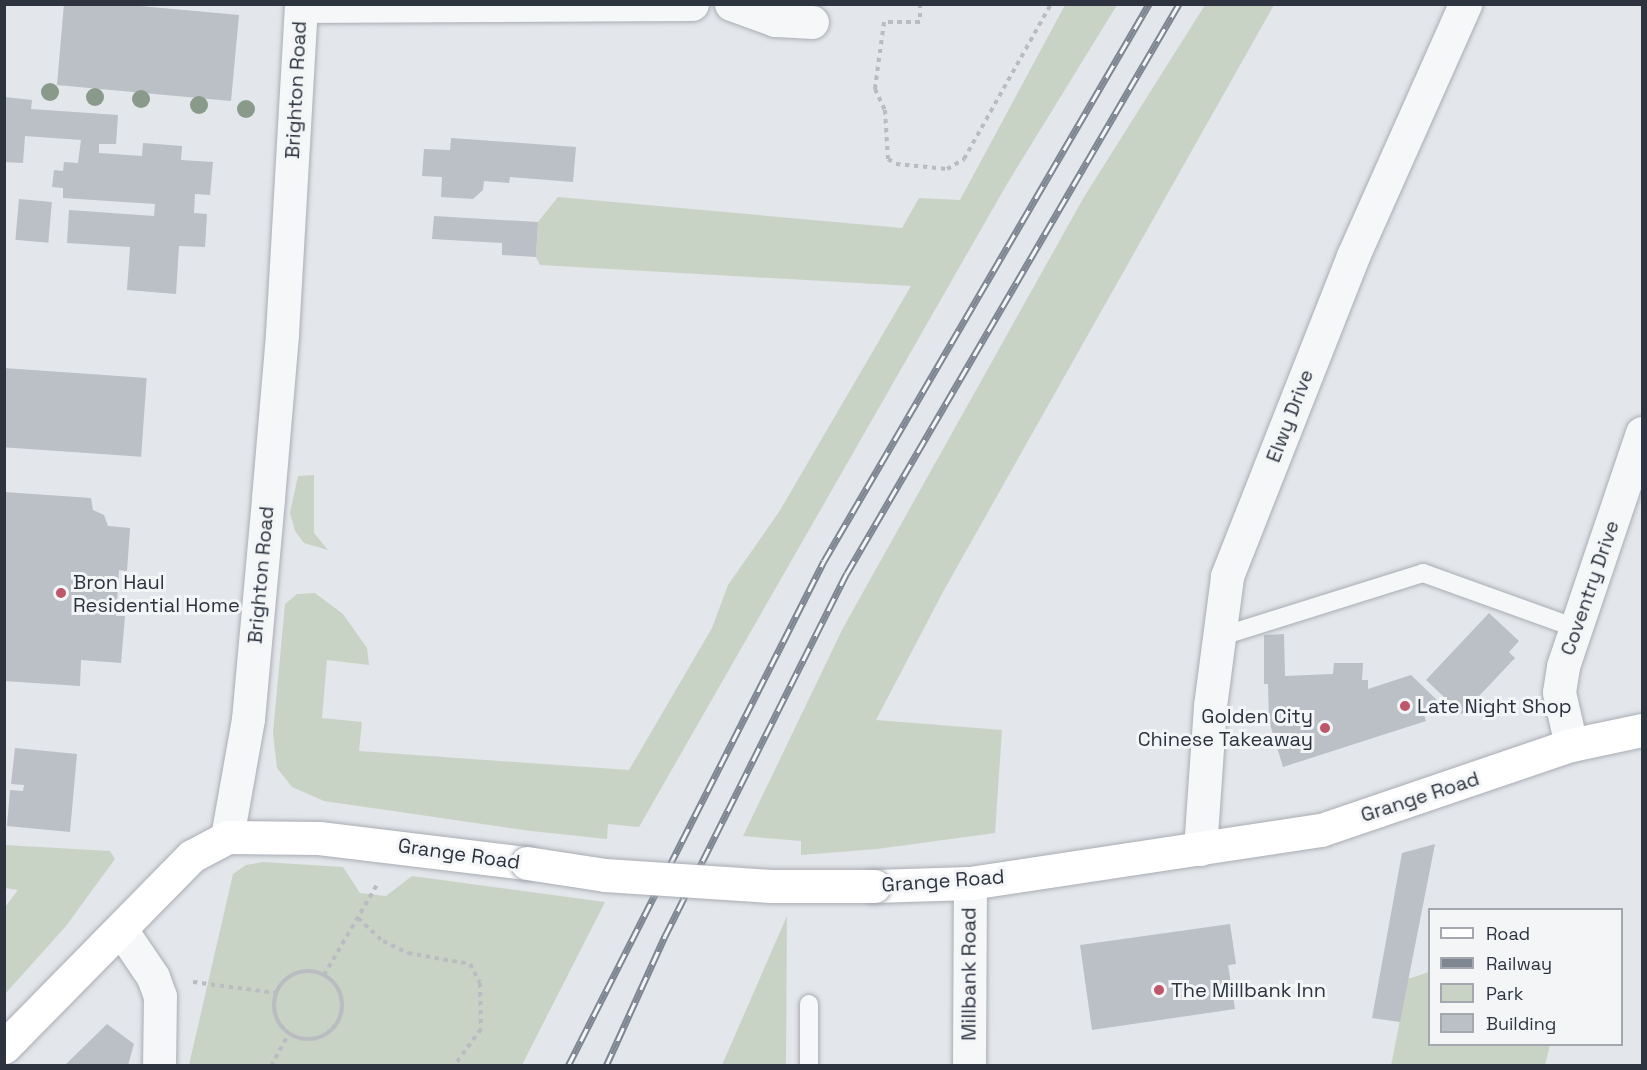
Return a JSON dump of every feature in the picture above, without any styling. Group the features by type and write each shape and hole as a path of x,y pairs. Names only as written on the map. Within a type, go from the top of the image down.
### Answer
{"main road":[{"name":"Grange Road","path":"227,837 319,838 629,876 771,886 970,883 1320,830 1571,745 1642,730"},
{"path":"4,1047 122,931 192,855 227,837"}],"street":[{"path":"301,5 692,4"},
{"path":"731,4 775,20 812,22"},
{"name":"Elwy Drive","path":"1200,849 1219,637 1227,576 1353,256 1465,4"},
{"name":"Brighton Road","path":"227,837 248,719 282,334 301,5"},
{"name":"Coventry Drive","path":"1571,745 1559,692 1576,628 1642,433"},
{"name":"Millbank Road","path":"969,1065 970,883"},
{"path":"122,931 153,977 163,1015 159,1065"}],"lane":[{"path":"1219,637 1424,573 1576,628"},
{"path":"809,1004 809,1065"}],"path":[{"path":"920,4 920,22 884,22 875,89 885,110 888,159 896,164 948,169 964,159 1051,4"},
{"path":"324,975 399,846"},
{"path":"358,918 383,941 408,953 470,964 480,983 481,1029 454,1065"},
{"path":"301,971 324,975 339,991 341,1013 337,1023 321,1037 300,1039 289,1034 275,1016 276,993 290,976 301,971"},
{"path":"153,977 276,993"},
{"path":"271,1065 289,1034"}],"green space":[{"path":"1065,5 1117,5 1007,184 639,827 608,824 607,839 531,831 324,801 292,787 277,768 273,733 285,604 297,594 315,593 343,614 367,648 369,665 327,660 322,718 362,722 359,751 629,770 712,628 728,585 779,512 911,286 540,265 536,257 538,222 558,197 902,228 919,198 960,200"},
{"path":"1205,5 1274,5 944,590 876,720 1002,730 995,833 877,849 801,855 801,841 743,836 843,628 1084,197"},
{"path":"314,475 314,533 328,550 304,543 295,531 290,513 298,476"},
{"path":"5,845 110,851 115,859 66,926 5,994 5,907 18,890 5,888"},
{"path":"263,862 343,867 360,893 386,896 412,876 605,902 522,1065 189,1065 233,874 246,865"},
{"path":"787,916 786,1065 722,1065"},
{"path":"1428,972 1428,1046 1550,1046 1545,1065 1391,1066 1408,979"}],"building":[{"path":"64,4 118,4 239,15 231,101 57,85"},
{"path":"4,97 32,100 31,109 118,115 116,144 99,144 99,153 142,156 143,143 182,146 181,160 213,162 210,195 195,194 194,213 207,214 205,247 179,246 176,294 127,290 130,247 67,243 69,210 154,216 155,204 63,198 63,188 52,187 54,170 63,171 64,162 78,163 81,140 25,136 23,163 4,162"},
{"path":"451,138 576,147 573,182 510,177 509,183 484,181 483,190 473,199 441,197 442,177 422,176 424,149 450,150"},
{"path":"19,199 52,202 48,243 15,240"},
{"path":"434,216 538,222 536,257 502,255 502,243 432,239"},
{"path":"4,368 147,378 141,457 4,447"},
{"name":"Bron Haul Residential Home","path":"4,492 91,498 93,510 104,515 108,526 130,528 127,571 119,570 116,616 125,616 121,663 81,660 80,686 4,681"},
{"path":"1489,613 1519,641 1509,652 1515,658 1462,714 1426,680"},
{"path":"1284,634 1285,676 1333,674 1334,663 1363,663 1362,680 1368,680 1368,689 1411,675 1440,703 1422,709 1426,721 1283,767 1269,721 1268,684 1264,684 1264,635"},
{"path":"15,748 77,754 70,832 7,826 10,790 23,791 24,785 11,784"},
{"path":"1435,844 1400,1022 1372,1018 1402,853"},
{"name":"The Millbank Inn","path":"1230,924 1236,964 1228,965 1235,1009 1092,1030 1080,945"},
{"path":"107,1024 134,1044 128,1065 65,1065"}],"railway":[{"path":"568,1066 824,561 1149,4"},
{"path":"606,1066 665,936 847,573 1179,4"}],"place":[{"name":"Bron Haul Residential Home","path":"61,593"},
{"name":"Late Night Shop","path":"1405,706"},
{"name":"Golden City Chinese Takeaway","path":"1325,728"},
{"name":"The Millbank Inn","path":"1159,990"}]}
